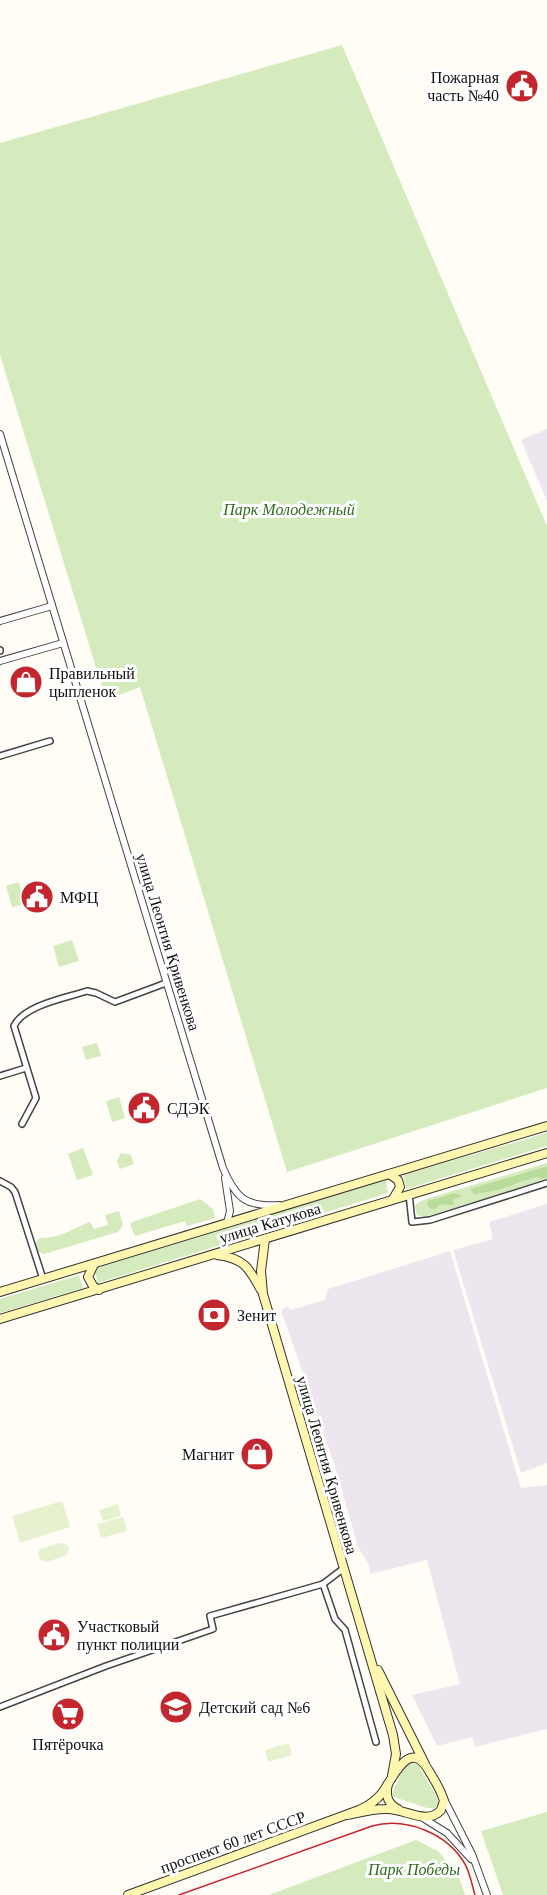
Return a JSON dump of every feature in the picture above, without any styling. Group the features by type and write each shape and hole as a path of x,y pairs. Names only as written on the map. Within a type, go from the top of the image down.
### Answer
{"main road":[{"name":"улица Катукова","path":"0,1292 547,1126"},
{"name":"улица Катукова","path":"0,1319 547,1153"},
{"path":"389,1174 398,1180 400,1187 393,1199"},
{"path":"263,1294 261,1271 265,1239"},
{"path":"213,1255 235,1258 244,1263 263,1294"},
{"path":"94,1264 88,1276 93,1286 99,1290"},
{"name":"улица Леонтия Кривенкова","path":"263,1294 395,1742 396,1759 391,1777"},
{"name":"улица Леонтия Кривенкова","path":"366,1643 427,1768"},
{"path":"409,1759 419,1760 427,1768 442,1795 444,1804 439,1813 430,1816 388,1809 348,1815 377,1799 399,1765 409,1759"},
{"path":"391,1777 387,1792 388,1800 393,1806 405,1812"},
{"name":"проспект 60 лет СССР","path":"128,1895 224,1858 348,1815"}],"street":[{"path":"0,434 52,606 0,621"},
{"name":"улица Леонтия Кривенкова","path":"52,606 223,1168 234,1192 249,1203 266,1206 288,1204"},
{"path":"0,662 63,643"},
{"path":"0,756 50,741"},
{"path":"22,1124 36,1098 14,1026 18,1019 27,1011 87,991 116,1002 166,983"},
{"path":"0,1076 26,1068"},
{"path":"223,1168 230,1211 227,1223"},
{"path":"0,1181 15,1192 43,1279"},
{"path":"409,1194 412,1222 430,1220 547,1183"},
{"path":"0,1707 106,1666 213,1629 210,1616 322,1584 344,1568"},
{"path":"322,1584 335,1619 345,1630 376,1742"},
{"path":"442,1795 478,1869 487,1895"},
{"path":"416,1815 430,1821 447,1833 465,1851 478,1869"}],"shaded area":[{"path":"547,429 547,501 521,440"},
{"path":"547,1204 547,1463 521,1473 453,1250 493,1239 489,1222"},
{"path":"450,1251 521,1488 547,1485 547,1729 475,1747 472,1737 437,1746 412,1695 460,1684 427,1560 370,1574 369,1565 358,1547 335,1466 281,1310 288,1306 290,1310 325,1300 328,1289"}],"green space":[{"name":"Парк Молодежный","path":"342,45 547,526 547,1088 287,1172 140,687 106,700 0,355 0,143"},
{"path":"19,882 25,904 12,907 6,886"},
{"path":"72,940 79,961 59,967 53,946"},
{"path":"97,1043 101,1056 86,1060 82,1047"},
{"path":"119,1097 125,1118 112,1122 106,1101"},
{"path":"547,1133 547,1146 406,1189 403,1175"},
{"path":"83,1148 93,1175 77,1180 68,1154"},
{"path":"121,1153 131,1155 134,1164 120,1169 117,1161"},
{"path":"547,1163 547,1166 471,1189 500,1188 536,1177 547,1178 547,1180 425,1217 417,1215 415,1206 426,1199"},
{"path":"547,1166 547,1178 536,1177 502,1189 474,1194 470,1189"},
{"path":"386,1180 388,1193 98,1283 94,1269"},
{"path":"455,1193 462,1196 454,1199 453,1205 440,1204 436,1209 431,1209 427,1204 428,1201"},
{"path":"200,1199 213,1209 215,1218 187,1226 185,1221 135,1236 130,1224 132,1222"},
{"path":"119,1211 123,1225 118,1232 44,1254 37,1251 35,1243 40,1238 60,1235 90,1222 94,1229 108,1225 105,1215"},
{"path":"79,1275 83,1288 0,1313 0,1299"},
{"path":"62,1501 70,1527 20,1543 12,1516"},
{"path":"118,1504 121,1516 103,1521 99,1510"},
{"path":"123,1517 127,1531 101,1538 97,1524"},
{"path":"60,1543 66,1544 69,1549 67,1555 47,1562 40,1560 38,1553 40,1549"},
{"path":"289,1743 292,1755 268,1762 265,1750"},
{"path":"409,1761 418,1765 438,1799 438,1805 434,1808 427,1808 394,1797 392,1794 405,1764"},
{"name":"Парк Победы","path":"547,1812 547,1895 503,1895 481,1831"},
{"name":"Парк Победы","path":"416,1840 438,1851 459,1877 465,1895 269,1895"}],"tram line":[{"path":"179,1895 372,1826 385,1824 412,1826 437,1836 448,1844 465,1864 475,1895"}],"place":[{"name":"Пожарная часть №40","path":"522,86"},
{"name":"Правильный цыпленок","path":"26,682"},
{"name":"МФЦ","path":"37,897"},
{"name":"СДЭК","path":"144,1108"},
{"name":"Зенит","path":"214,1315"},
{"name":"Магнит","path":"257,1454"},
{"name":"Участковый пункт полиции","path":"54,1635"},
{"name":"Детский сад №6","path":"176,1707"},
{"name":"Пятёрочка","path":"68,1714"}]}
